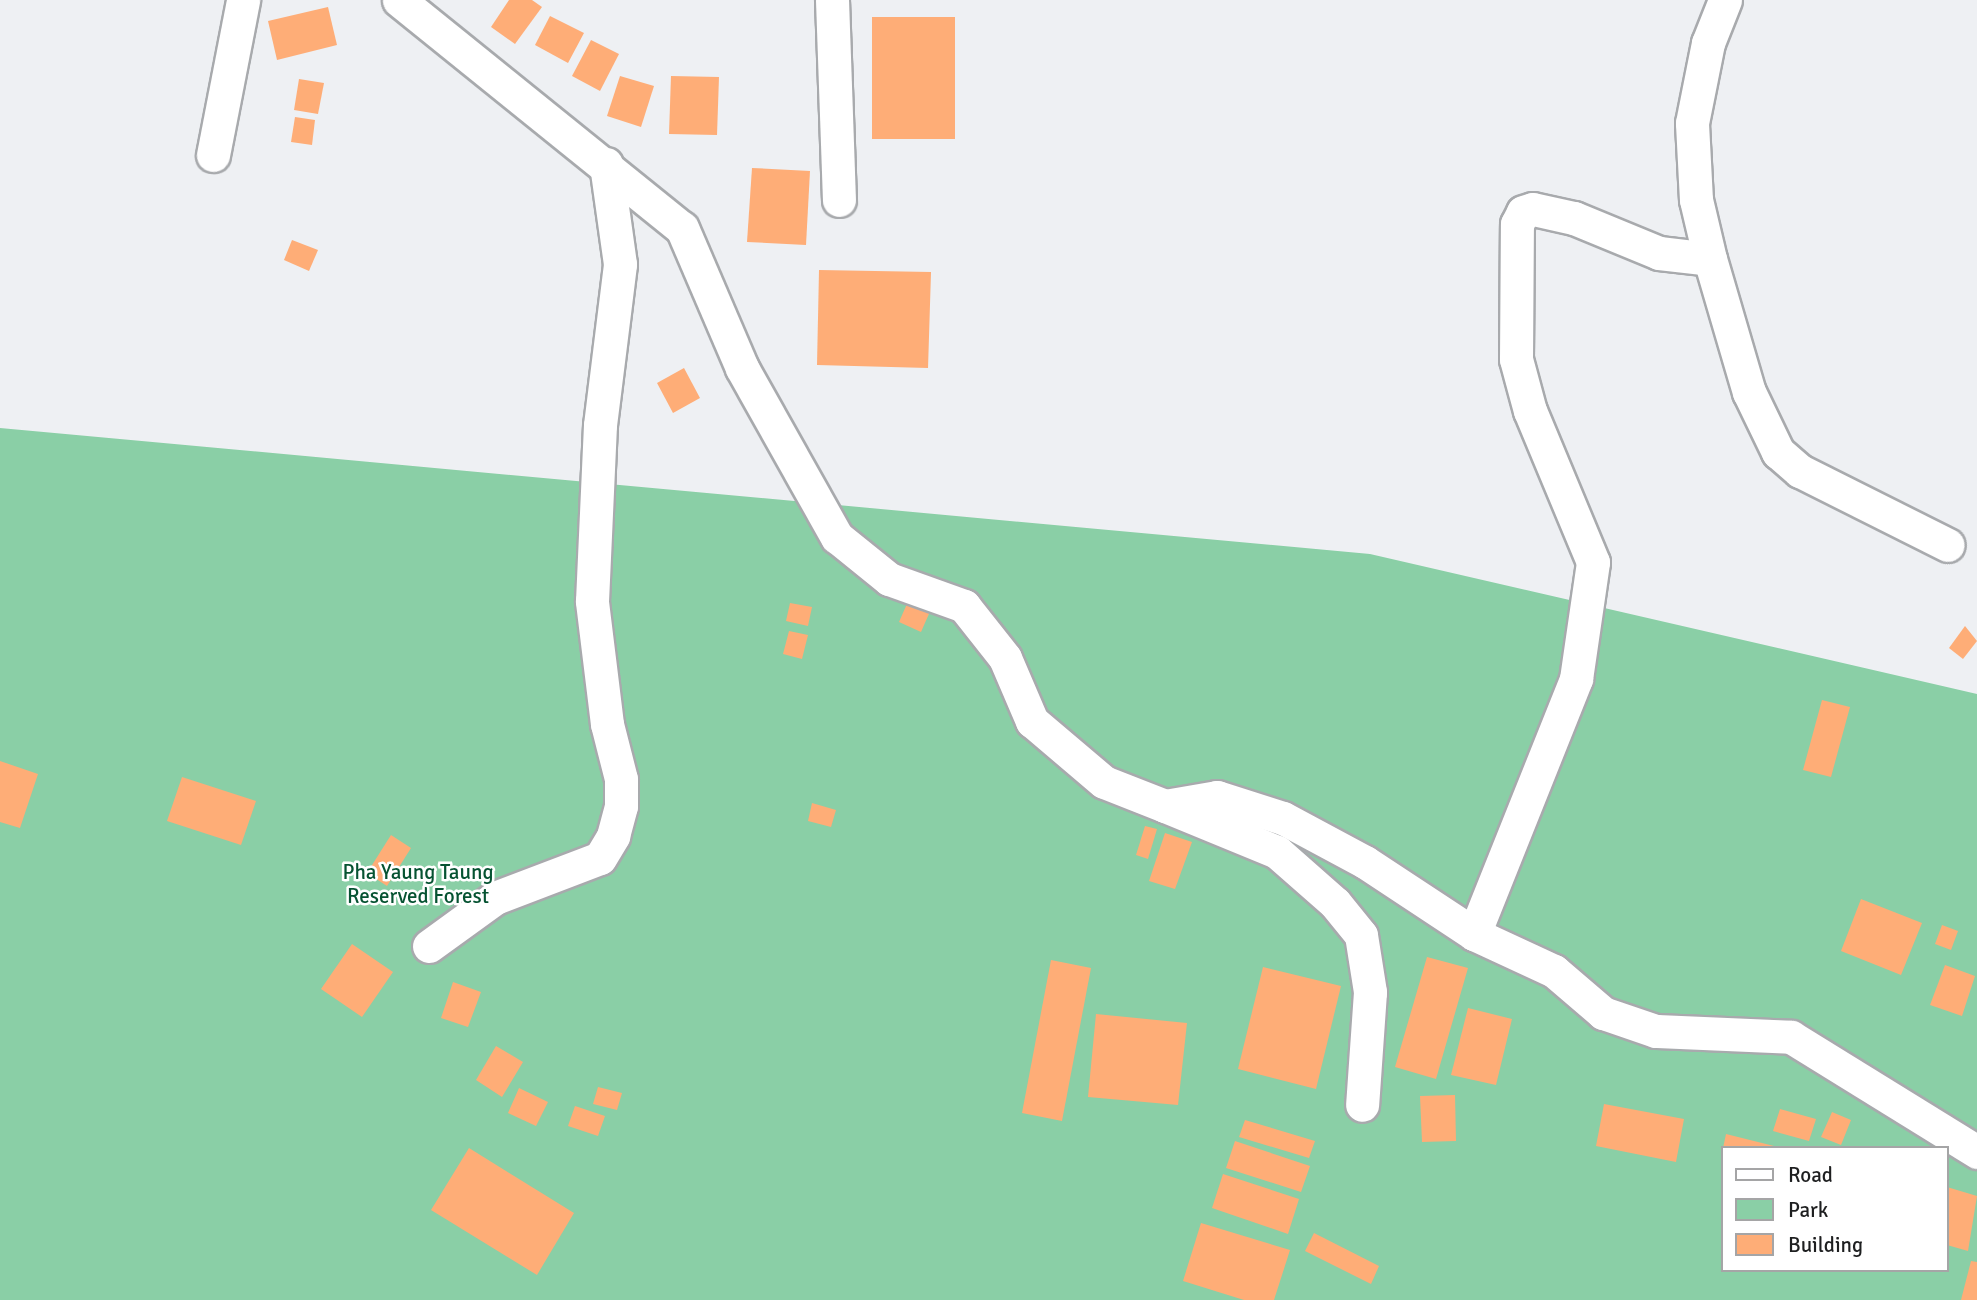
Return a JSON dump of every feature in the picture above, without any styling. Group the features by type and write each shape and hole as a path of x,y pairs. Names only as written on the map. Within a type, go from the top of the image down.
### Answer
{"street":[{"path":"213,155 243,0"},
{"path":"399,0 606,164 681,228 742,368 837,537 889,579 964,606 1005,658 1032,721 1104,782 1277,852 1335,903 1361,935 1370,992 1362,1105"},
{"path":"832,0 839,200"},
{"path":"1726,0 1708,43 1692,123 1696,200 1732,346 1778,452 1800,471 1948,545"},
{"path":"429,946 495,898 600,858 613,836 621,806 621,779 607,724 592,601 600,425 620,264 606,164"},
{"path":"1474,934 1576,679 1593,562 1530,411 1516,359 1517,224 1523,212 1533,209 1574,218 1658,253 1710,259"},
{"path":"1164,806 1217,797 1283,818 1365,862 1474,934 1555,971 1603,1013 1656,1031 1791,1037 1977,1152"}],"green space":[{"name":"Pha Yaung Taung Reserved Forest","path":"0,428 1370,554 1977,694 1977,1300 0,1300"}],"building":[{"path":"509,0 532,0 542,7 515,44 491,27"},
{"path":"328,7 337,45 277,60 268,21"},
{"path":"550,16 584,33 568,63 535,45"},
{"path":"872,17 955,17 955,139 872,139"},
{"path":"591,40 619,54 600,91 572,76"},
{"path":"620,76 654,86 641,127 607,116"},
{"path":"671,76 719,77 717,135 669,134"},
{"path":"299,79 324,83 318,114 294,110"},
{"path":"295,117 315,120 312,145 291,142"},
{"path":"752,168 810,171 806,245 747,242"},
{"path":"292,240 318,250 309,271 284,260"},
{"path":"819,270 931,272 928,368 817,365"},
{"path":"684,368 700,398 673,413 657,383"},
{"path":"910,597 932,607 921,632 899,622"},
{"path":"790,603 812,607 808,626 786,621"},
{"path":"1965,626 1977,641 1963,659 1949,648"},
{"path":"789,631 808,635 802,659 783,654"},
{"path":"1822,700 1850,707 1831,777 1803,770"},
{"path":"0,761 38,774 20,828 0,822"},
{"path":"182,777 256,801 241,845 167,821"},
{"path":"812,803 836,810 831,827 808,821"},
{"path":"1145,826 1157,829 1148,859 1136,855"},
{"path":"1165,833 1192,842 1175,889 1149,881"},
{"path":"391,835 411,848 387,886 367,873"},
{"path":"1861,899 1922,923 1901,975 1841,951"},
{"path":"1942,925 1958,931 1951,950 1935,944"},
{"path":"352,944 393,972 362,1017 321,989"},
{"path":"1427,957 1468,968 1436,1079 1395,1067"},
{"path":"1051,960 1091,968 1062,1121 1022,1113"},
{"path":"1945,965 1975,976 1962,1016 1930,1005"},
{"path":"1263,967 1341,986 1316,1089 1238,1069"},
{"path":"453,982 481,992 468,1027 441,1018"},
{"path":"1468,1008 1512,1019 1496,1085 1451,1075"},
{"path":"1096,1014 1187,1023 1178,1105 1088,1097"},
{"path":"496,1046 523,1062 502,1097 476,1080"},
{"path":"598,1087 622,1093 617,1110 593,1104"},
{"path":"519,1088 548,1102 536,1126 508,1113"},
{"path":"1455,1095 1456,1141 1422,1142 1420,1096"},
{"path":"1604,1104 1684,1119 1676,1162 1596,1146"},
{"path":"575,1106 605,1116 598,1136 568,1126"},
{"path":"1780,1109 1816,1119 1809,1141 1773,1131"},
{"path":"1832,1112 1851,1120 1841,1145 1821,1137"},
{"path":"1245,1120 1315,1141 1309,1158 1239,1137"},
{"path":"1726,1134 1774,1146 1723,1146"},
{"path":"1235,1141 1310,1166 1301,1192 1226,1168"},
{"path":"469,1148 574,1213 537,1275 431,1210"},
{"path":"1223,1174 1299,1199 1288,1234 1212,1208"},
{"path":"1949,1188 1977,1196 1968,1251 1949,1246"},
{"path":"1201,1223 1290,1250 1274,1300 1244,1300 1183,1281"},
{"path":"1314,1233 1379,1266 1371,1284 1305,1251"},
{"path":"1971,1261 1977,1262 1977,1300 1961,1300"}]}
